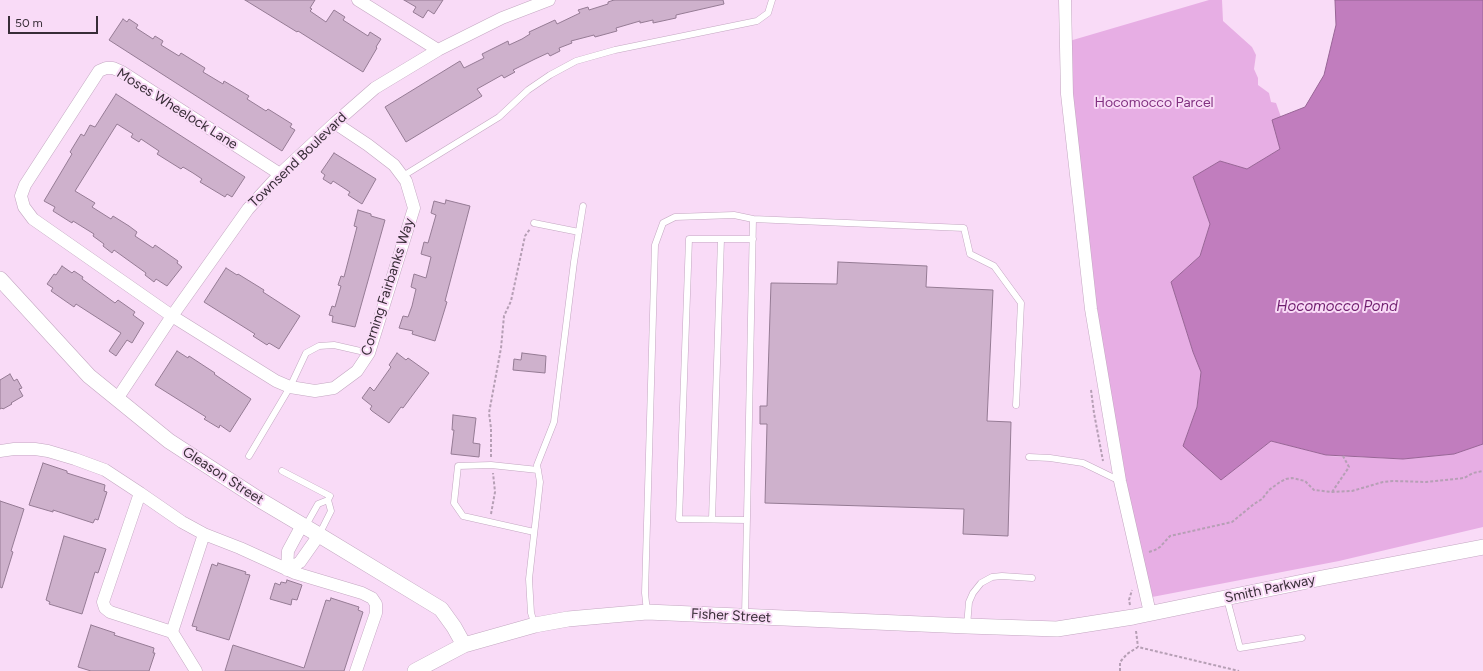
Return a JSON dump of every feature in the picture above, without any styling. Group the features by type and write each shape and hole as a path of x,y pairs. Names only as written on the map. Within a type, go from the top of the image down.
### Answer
{"street":[{"path":"358,0 438,50"},
{"name":"Townsend Boulevard","path":"118,399 172,316 248,209 280,174 335,123 375,88 438,50 502,18 549,0"},
{"path":"1065,0 1067,94 1091,309 1120,481 1150,613"},
{"name":"Moses Wheelock Lane","path":"172,316 33,219 24,206 21,196 25,185 99,71 106,68 113,68 122,72 280,174"},
{"name":"Corning Fairbanks Way","path":"172,316 276,381 290,387 315,391 334,388 357,371 369,353 414,208 406,181 394,165 368,144 335,123"},
{"name":"Gleason Street","path":"0,279 89,376 169,441 260,500 319,534 441,609 454,627 464,645"},
{"path":"0,451 14,449 48,451 105,470 182,522 204,534 240,548 286,570 362,593 372,598 376,604 376,613 356,671"},
{"path":"140,493 103,602 105,608 110,612 172,632 196,671"},
{"path":"286,570 288,551 303,526"},
{"path":"172,632 204,534"},
{"path":"286,570 300,562 319,534"},
{"name":"Smith Parkway","path":"1057,628 1132,617 1483,547"},
{"name":"Fisher Street","path":"415,671 464,645 535,625 568,619 647,612 967,626 1057,628"}],"lane":[{"path":"403,176 499,117 528,90 550,75 576,61 615,50 756,21 768,13 772,0"},
{"path":"535,625 531,613 529,598 529,579 540,482 537,465 554,422 583,206"},
{"path":"647,612 644,594 655,245 663,223 675,217 734,215 753,219 964,228 970,254 994,266 1021,303 1016,405"},
{"path":"745,617 753,219"},
{"path":"534,223 579,232"},
{"path":"747,520 679,519 689,239 753,240"},
{"path":"712,519 721,239"},
{"path":"249,456 290,387 306,354 319,346 334,345 369,353"},
{"path":"1029,457 1050,458 1083,463 1120,481"},
{"path":"534,532 463,516 454,503 458,466 491,465 538,470"},
{"path":"282,471 330,496 328,500 331,511 319,534"},
{"path":"303,526 318,504 328,500"},
{"path":"967,626 969,602 973,593 981,583 992,577 1002,576 1032,578"},
{"path":"1226,599 1240,648 1302,638"}],"path":[{"path":"491,514 495,492 491,465 491,428 488,413 501,348 504,316 511,301 525,236 534,223"},
{"path":"1332,492 1349,467 1343,456"},
{"path":"1137,554 1155,550 1170,536 1232,522 1262,499 1269,490 1286,479 1292,478 1305,481 1314,490 1332,492 1352,491 1383,482 1426,482 1464,478 1473,472 1483,470"},
{"path":"1133,586 1129,600 1136,629 1138,647"},
{"path":"1120,671 1120,662 1127,654 1138,647 1239,671"}],"green space":[{"name":"Hocomocco Parcel","path":"1209,0 1222,0 1223,21 1252,47 1256,55 1254,69 1258,78 1258,85 1269,93 1271,102 1276,103 1281,117 1273,120 1280,149 1247,169 1220,161 1193,177 1210,224 1200,256 1171,282 1193,352 1201,371 1197,407 1184,443 1221,480 1271,441 1329,456 1403,459 1454,454 1483,444 1483,527 1339,561 1147,598 1120,481 1067,94 1066,42"}],"water":[{"name":"Hocomocco Pond","path":"1335,0 1483,0 1483,444 1454,454 1403,459 1326,455 1271,441 1221,480 1183,446 1197,407 1201,372 1193,352 1171,282 1200,256 1210,224 1193,177 1220,161 1247,169 1280,149 1272,120 1305,107 1324,75 1336,25"}],"building":[{"path":"245,0 315,0 310,8 312,9 310,11 326,22 334,10 345,17 343,20 368,36 370,32 381,39 363,72"},
{"path":"404,0 443,0 434,14 428,10 423,18 413,12 416,7"},
{"path":"614,0 723,0 724,4 676,15 676,18 653,23 653,20 640,23 640,21 616,28 617,31 571,41 572,43 559,48 560,51 550,56 548,53 513,70 515,72 504,78 502,75 477,89 482,96 406,142 385,107 460,61 464,68 484,58 482,54 508,41 509,45 530,34 529,32 555,20 557,24 580,13 578,10 588,7 589,10 608,4 608,2"},
{"path":"123,19 127,22 129,19 138,25 136,28 153,39 155,36 163,41 161,45 179,56 181,53 205,68 203,72 223,84 224,81 249,96 247,99 266,111 268,109 292,124 290,127 295,130 282,151 109,40"},
{"path":"116,94 245,177 232,197 227,194 225,197 200,182 202,179 193,173 183,167 181,169 157,154 159,151 141,139 139,142 131,137 133,134 117,124 75,191 95,203 92,207 111,219 113,216 129,226 137,232 135,236 153,248 155,245 178,261 177,263 182,267 167,286 156,279 154,282 145,275 146,273 114,250 112,253 103,246 104,244 93,236 94,234 53,211 55,207 44,201 72,154 70,152 81,134 84,136 90,125 95,127"},
{"path":"334,153 376,179 362,204 348,195 350,192 333,181 331,184 323,179 325,175 321,172"},
{"path":"446,200 470,206 445,301 447,302 435,341 412,334 413,331 399,328 403,316 408,317 412,306 416,289 411,287 414,274 426,278 431,257 421,254 424,242 428,243 436,215 431,213 434,201 445,204"},
{"path":"358,210 385,220 355,327 332,322 333,316 329,315 332,306 335,307 341,286 338,285 341,276 344,277 357,227 354,226"},
{"path":"838,262 927,266 926,287 993,290 987,421 1011,422 1008,536 963,534 964,509 765,503 767,424 760,424 760,406 767,406 771,283 837,284"},
{"path":"62,266 72,273 74,271 83,277 82,279 115,303 118,300 135,312 133,315 144,323 132,343 127,340 116,356 109,351 121,333 76,304 74,307 51,291 53,288 47,284"},
{"path":"226,268 264,290 263,292 300,316 279,349 269,343 267,345 253,336 255,334 204,302"},
{"path":"177,351 188,358 189,356 251,399 230,432 220,425 219,428 204,419 206,417 155,385"},
{"path":"397,353 406,360 408,358 429,373 403,408 401,407 389,423 372,411 370,409 372,406 362,398 370,387 374,391 391,367 389,365"},
{"path":"522,353 546,356 545,373 513,370 514,359 521,360"},
{"path":"10,374 14,381 17,379 22,388 19,389 23,396 11,403 12,404 0,409 0,380"},
{"path":"453,415 476,418 473,443 480,444 479,457 451,454 454,430 452,430"},
{"path":"43,463 67,471 67,473 105,485 104,491 107,492 98,520 95,519 93,523 53,510 53,512 29,505"},
{"path":"0,501 24,509 11,551 13,552 2,588 0,587"},
{"path":"64,536 106,549 98,573 95,572 82,614 49,604 50,602 46,600"},
{"path":"218,563 246,572 245,574 250,575 229,640 196,630 197,627 192,626 212,564 217,566"},
{"path":"287,580 302,585 297,600 292,599 291,605 270,599 275,583 280,585 281,582 286,583"},
{"path":"331,598 359,607 358,610 363,612 344,671 225,671 233,645 304,668 326,600 330,601"},
{"path":"91,625 115,633 114,635 154,648 153,653 155,653 149,671 91,671 78,667"}]}
